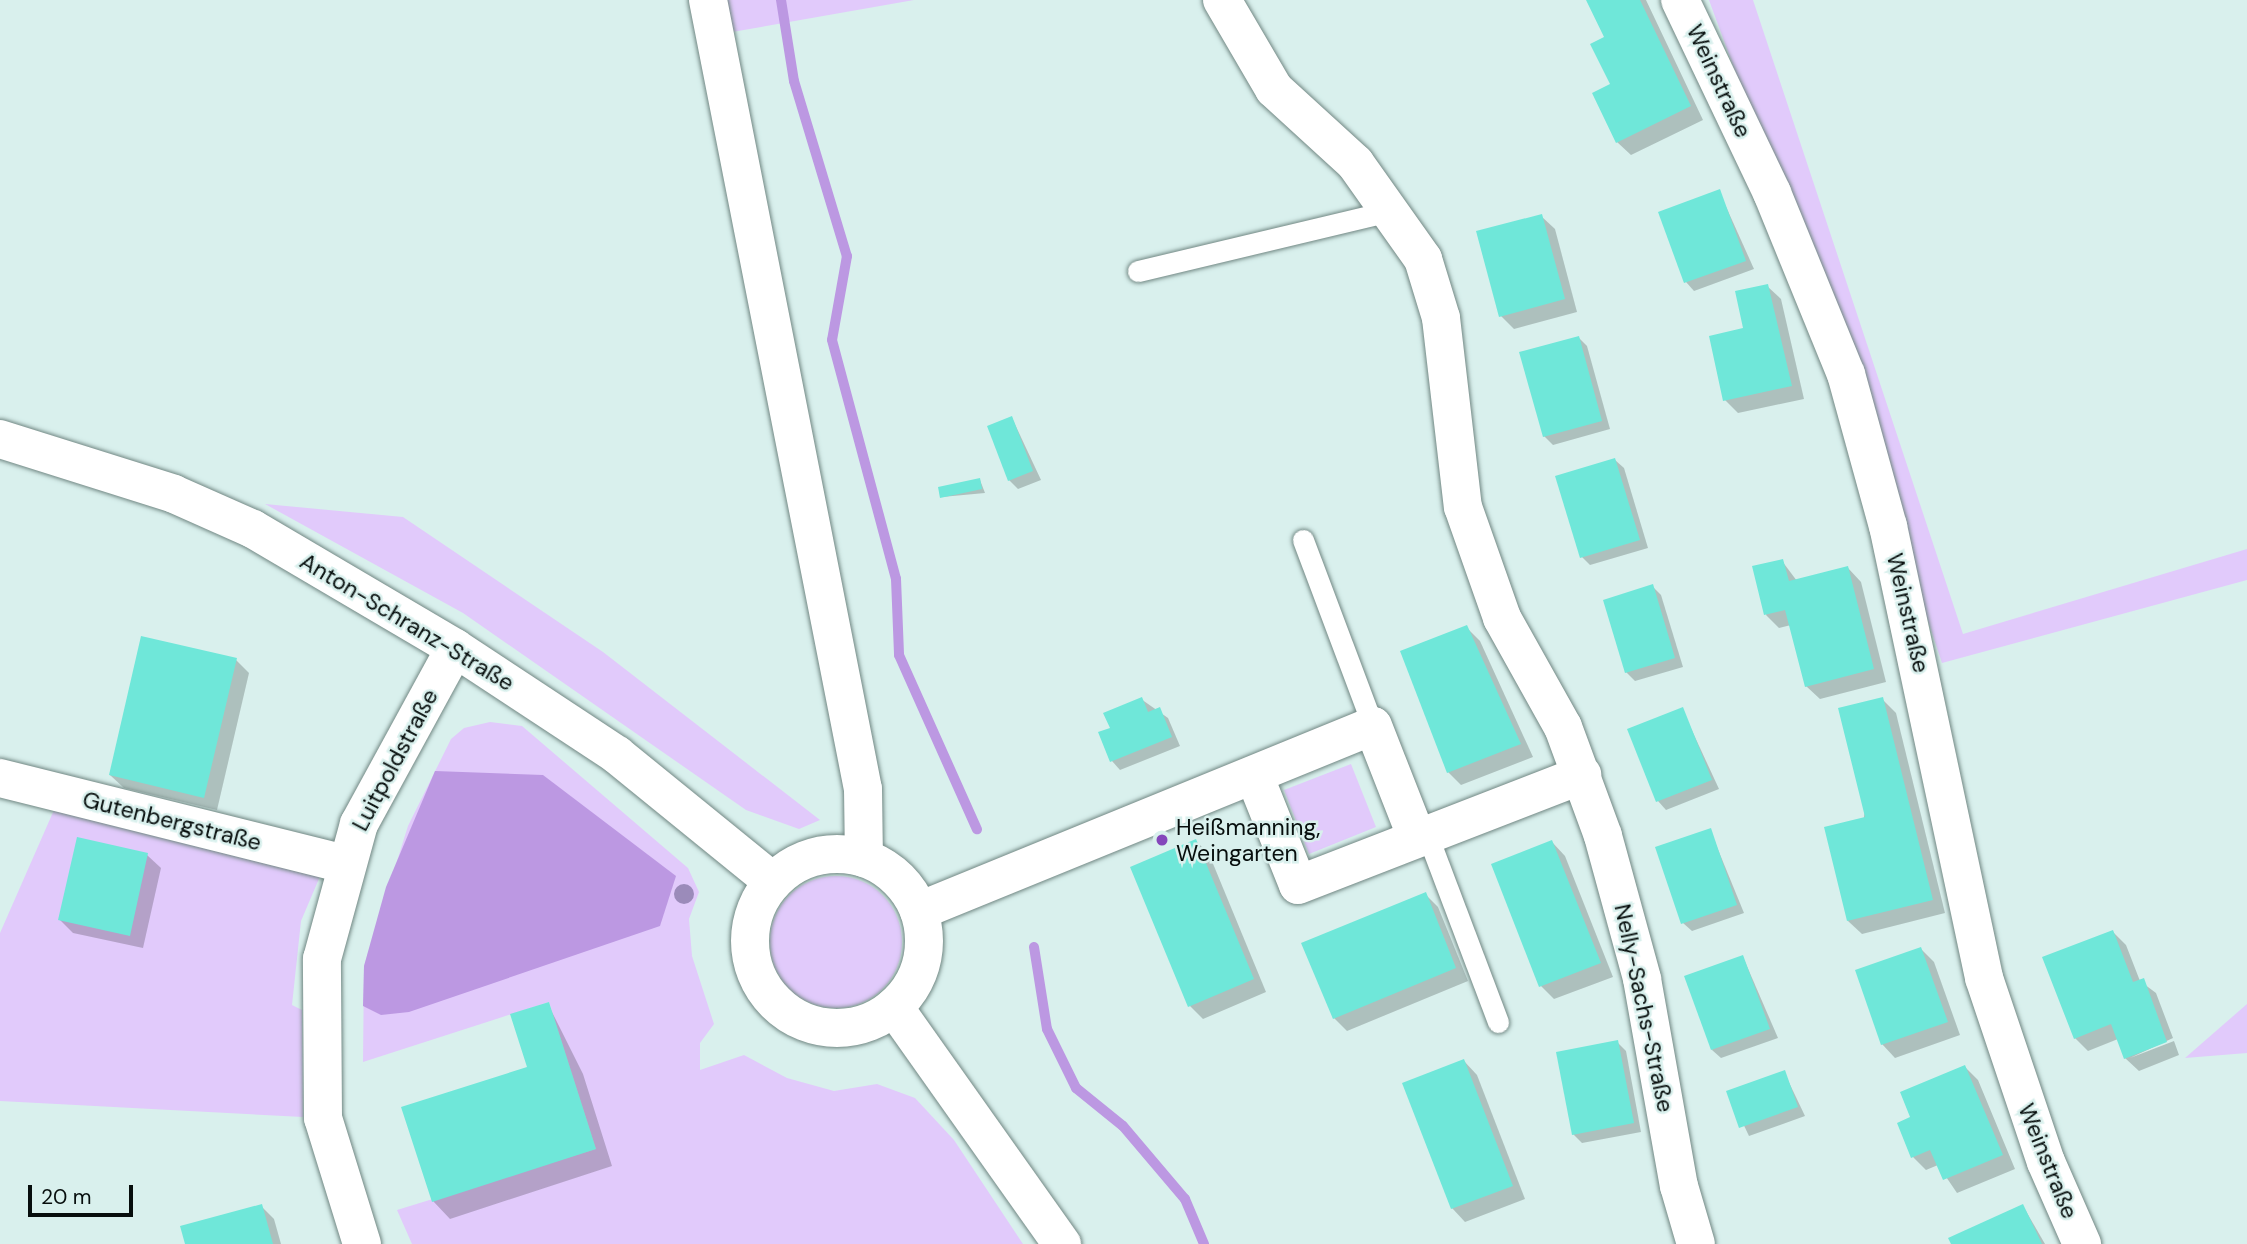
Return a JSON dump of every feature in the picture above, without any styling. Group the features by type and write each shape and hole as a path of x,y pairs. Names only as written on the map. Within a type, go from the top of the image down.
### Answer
{"street":[{"path":"708,0 863,789 864,858"},
{"name":"Nelly-Sachs-Straße","path":"1222,0 1274,89 1355,163 1394,210 1423,259 1441,318 1463,507 1480,561 1582,775 1642,979 1679,1186 1696,1244"},
{"name":"Weinstraße","path":"1680,0 1772,192 1846,374 1900,579 1984,978 2046,1162 2082,1244"},
{"name":"Anton-Schranz-Straße","path":"0,439 174,494 253,529 455,649 617,755 773,882"},
{"name":"Luitpoldstraße","path":"362,1244 332,1163 318,1077 322,959 344,864 377,785 455,649"},
{"path":"919,911 1373,726 1422,836"},
{"path":"1254,775 1298,885 1582,775"},
{"name":"Gutenbergstraße","path":"0,778 344,864"},
{"path":"815,856 864,858 898,878 919,911 919,971 894,1007 858,1026 835,1028 802,1020 774,1001 751,955 755,916 773,882 815,856"},
{"path":"894,1007 1062,1244"}],"lane":[{"path":"1138,271 1394,210"},
{"path":"1303,540 1373,726"},
{"path":"1422,836 1498,1022"}],"shaded area":[{"path":"708,0 914,0 715,35"},
{"path":"1709,0 1753,0 1963,634 2247,549 2247,580 1942,663 1846,374"},
{"path":"265,504 403,517 603,652 820,820 799,829 746,810 463,613"},
{"path":"490,722 522,726 688,868 699,892 689,919 692,956 714,1024 700,1043 700,1070 744,1055 787,1078 834,1091 877,1084 915,1098 954,1140 1023,1244 412,1244 397,1210 596,1149 549,1002 363,1062 364,966 408,826 451,739 464,728"},
{"path":"1351,764 1376,827 1309,854 1284,790"},
{"path":"435,771 543,775 676,876 660,926 409,1012 381,1015 363,1006 364,966 386,887"},
{"path":"54,810 321,874 301,921 292,1005 302,1010 303,1117 0,1101 0,933"},
{"path":"836,876 861,881 883,895 897,917 902,942 897,967 883,989 861,1003 836,1008 811,1003 789,989 775,967 770,942 775,917 789,895 811,881"},
{"path":"2247,1004 2247,1053 2185,1058"}],"building":[{"path":"1586,0 1640,0 1691,106 1616,143 1592,93 1610,84 1590,44 1604,37"},
{"path":"1720,189 1746,261 1684,283 1658,212"},
{"path":"1542,214 1565,299 1499,317 1476,231"},
{"path":"1768,284 1792,386 1723,401 1709,336 1743,328 1735,291"},
{"path":"1579,336 1602,421 1543,437 1519,352"},
{"path":"1012,416 1033,471 1008,481 987,426"},
{"path":"1615,458 1640,540 1580,558 1555,476"},
{"path":"980,478 982,489 940,498 938,487"},
{"path":"1783,559 1789,581 1848,566 1874,669 1805,687 1785,610 1764,615 1752,566"},
{"path":"1653,584 1675,658 1625,673 1603,600"},
{"path":"1467,625 1521,744 1447,773 1400,651"},
{"path":"141,636 237,658 204,798 109,775"},
{"path":"1142,697 1148,712 1160,707 1172,737 1110,762 1098,732 1110,728 1103,713"},
{"path":"1883,697 1933,900 1847,921 1824,827 1865,817 1838,708"},
{"path":"1683,707 1712,780 1656,802 1627,729"},
{"path":"1711,828 1737,905 1681,924 1655,847"},
{"path":"77,837 148,853 130,936 58,920"},
{"path":"1196,839 1254,979 1188,1007 1130,867"},
{"path":"1552,840 1601,963 1539,987 1491,864"},
{"path":"1426,892 1456,968 1333,1019 1301,943"},
{"path":"2113,930 2133,982 2144,978 2167,1042 2124,1059 2111,1024 2074,1039 2042,957"},
{"path":"1921,947 1948,1022 1881,1045 1855,970"},
{"path":"1743,955 1770,1029 1711,1050 1684,976"},
{"path":"549,1002 596,1149 432,1202 401,1107 527,1067 510,1014"},
{"path":"1618,1040 1634,1123 1572,1135 1556,1052"},
{"path":"1464,1059 1513,1186 1451,1209 1402,1083"},
{"path":"1965,1065 2003,1155 1943,1180 1930,1150 1911,1158 1897,1123 1910,1117 1900,1092"},
{"path":"1785,1070 1798,1107 1739,1128 1726,1091"},
{"path":"262,1204 273,1244 185,1244 180,1226"},
{"path":"2023,1204 2042,1244 1951,1244 1948,1238"}],"waterway":[{"path":"781,0 794,81 847,256 832,340 896,579 899,655 977,829"},
{"path":"1034,947 1047,1029 1076,1088 1123,1126 1185,1199 1204,1244"}],"place":[{"name":"Heißmanning, Weingarten","path":"1162,840"}]}
